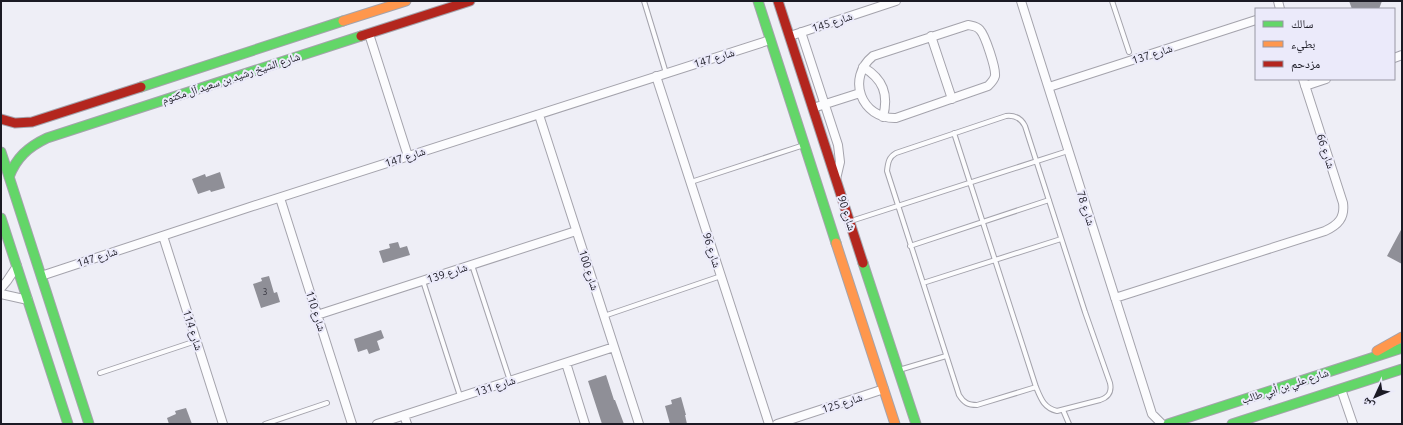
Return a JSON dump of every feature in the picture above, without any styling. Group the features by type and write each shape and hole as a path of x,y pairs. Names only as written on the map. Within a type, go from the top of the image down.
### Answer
{"street":[{"name":"شارع الشيخ رشيد بن سعيد آل مكتوم","path":"1,119 24,124 32,122 52,122 406,1"},
{"name":"شارع الشيخ رشيد بن سعيد آل مكتوم","path":"9,177 12,166 19,157 37,142 470,1"},
{"name":"شارع 90","path":"758,1 895,424"},
{"name":"شارع 90","path":"778,1 916,424"},
{"name":"شارع 145","path":"790,36 896,1"},
{"name":"شارع 78","path":"1021,1 1152,414 1162,424"},
{"name":"شارع 137","path":"1049,87 1255,20"},
{"path":"968,25 974,26 980,30 984,35 995,70 993,82 988,86 896,118 883,117 869,107 860,93 859,80 863,67 868,61 873,56 931,36 968,25"},
{"path":"801,32 840,154 839,167 833,184 823,187 818,185"},
{"path":"369,34 408,156"},
{"path":"931,36 952,99"},
{"name":"شارع 147","path":"41,276 770,40"},
{"path":"863,67 872,72 883,88 886,97 886,107 883,117"},
{"name":"شارع 96","path":"656,76 769,424"},
{"path":"1304,82 1319,80"},
{"name":"شارع 66","path":"1115,298 1325,231 1338,223 1342,218 1344,210 1343,203 1304,82"},
{"path":"813,108 860,93"},
{"name":"شارع 100","path":"539,115 639,424"},
{"path":"52,122 55,132 60,134"},
{"path":"1,152 89,424"},
{"path":"823,201 824,195 829,191 835,190 841,193"},
{"name":"شارع 110","path":"280,198 352,424"},
{"path":"1,218 68,424"},
{"name":"شارع 139","path":"317,315 576,231"},
{"name":"شارع 114","path":"163,236 223,424"},
{"path":"1,288 10,278 17,266"},
{"path":"1,294 28,300 38,300 47,295"},
{"path":"1366,360 1402,337"},
{"name":"شارع 131","path":"377,424 614,347"},
{"name":"شارع علي بن أبي طالب","path":"1232,424 1264,403 1366,360 1402,348"},
{"path":"566,363 585,424"},
{"name":"شارع علي بن أبي طالب","path":"1168,424 1264,403 1341,389 1402,369"},
{"name":"شارع 125","path":"777,424 884,389"},
{"path":"1341,389 1352,424"},
{"name":"شارع 78","path":"1150,424 1152,414"},
{"path":"404,415 407,424"}],"lane":[{"path":"644,1 666,73"},
{"path":"1112,1 1129,52"},
{"path":"954,133 1036,388 1045,406 1051,410 1057,411 1106,398 1111,388 1025,126 1023,121 1018,117 1012,115 1006,116 954,133 890,156 887,171 910,246 946,356 963,401 969,405 977,405 1036,388"},
{"path":"690,182 804,145"},
{"path":"850,221 1068,151"},
{"path":"910,246 1049,200"},
{"path":"923,283 1061,239"},
{"path":"472,265 510,381"},
{"path":"604,316 721,276"},
{"path":"423,281 461,397"},
{"path":"100,373 197,341"},
{"path":"899,370 946,356"},
{"path":"266,424 327,403"},
{"path":"1063,410 1069,424"}],"building":[{"path":"1349,1 1382,1 1379,8 1352,8"},
{"path":"220,172 225,188 211,192 210,190 198,194 192,179 205,174 206,177"},
{"path":"1402,228 1402,264 1387,256"},
{"path":"398,242 400,248 407,246 410,255 383,263 379,251 390,248 389,244"},
{"path":"269,276 274,293 277,292 280,302 261,308 253,284 262,281 261,278"},
{"path":"381,330 384,338 377,341 380,350 369,354 367,349 358,352 354,339"},
{"path":"606,375 624,424 602,424 588,381"},
{"path":"681,397 687,424 670,424 665,406 672,404 671,400"},
{"path":"186,408 192,424 169,424 167,418 176,414 175,411"}],"traffic: fast":[{"path":"758,1 836,243"},
{"path":"141,87 343,21"},
{"path":"9,177 15,164 28,149 47,138 361,36"},
{"path":"1,152 89,424"},
{"path":"1,218 68,424"},
{"path":"863,263 916,424"},
{"path":"1168,424 1402,348"},
{"path":"1232,424 1402,369"}],"traffic: slow":[{"path":"343,21 406,1"},
{"path":"836,243 895,424"},
{"path":"1377,351 1402,337"}],"traffic: jam":[{"path":"361,36 470,1"},
{"path":"778,1 863,263"},
{"path":"1,119 15,123 32,122 141,87"}]}
